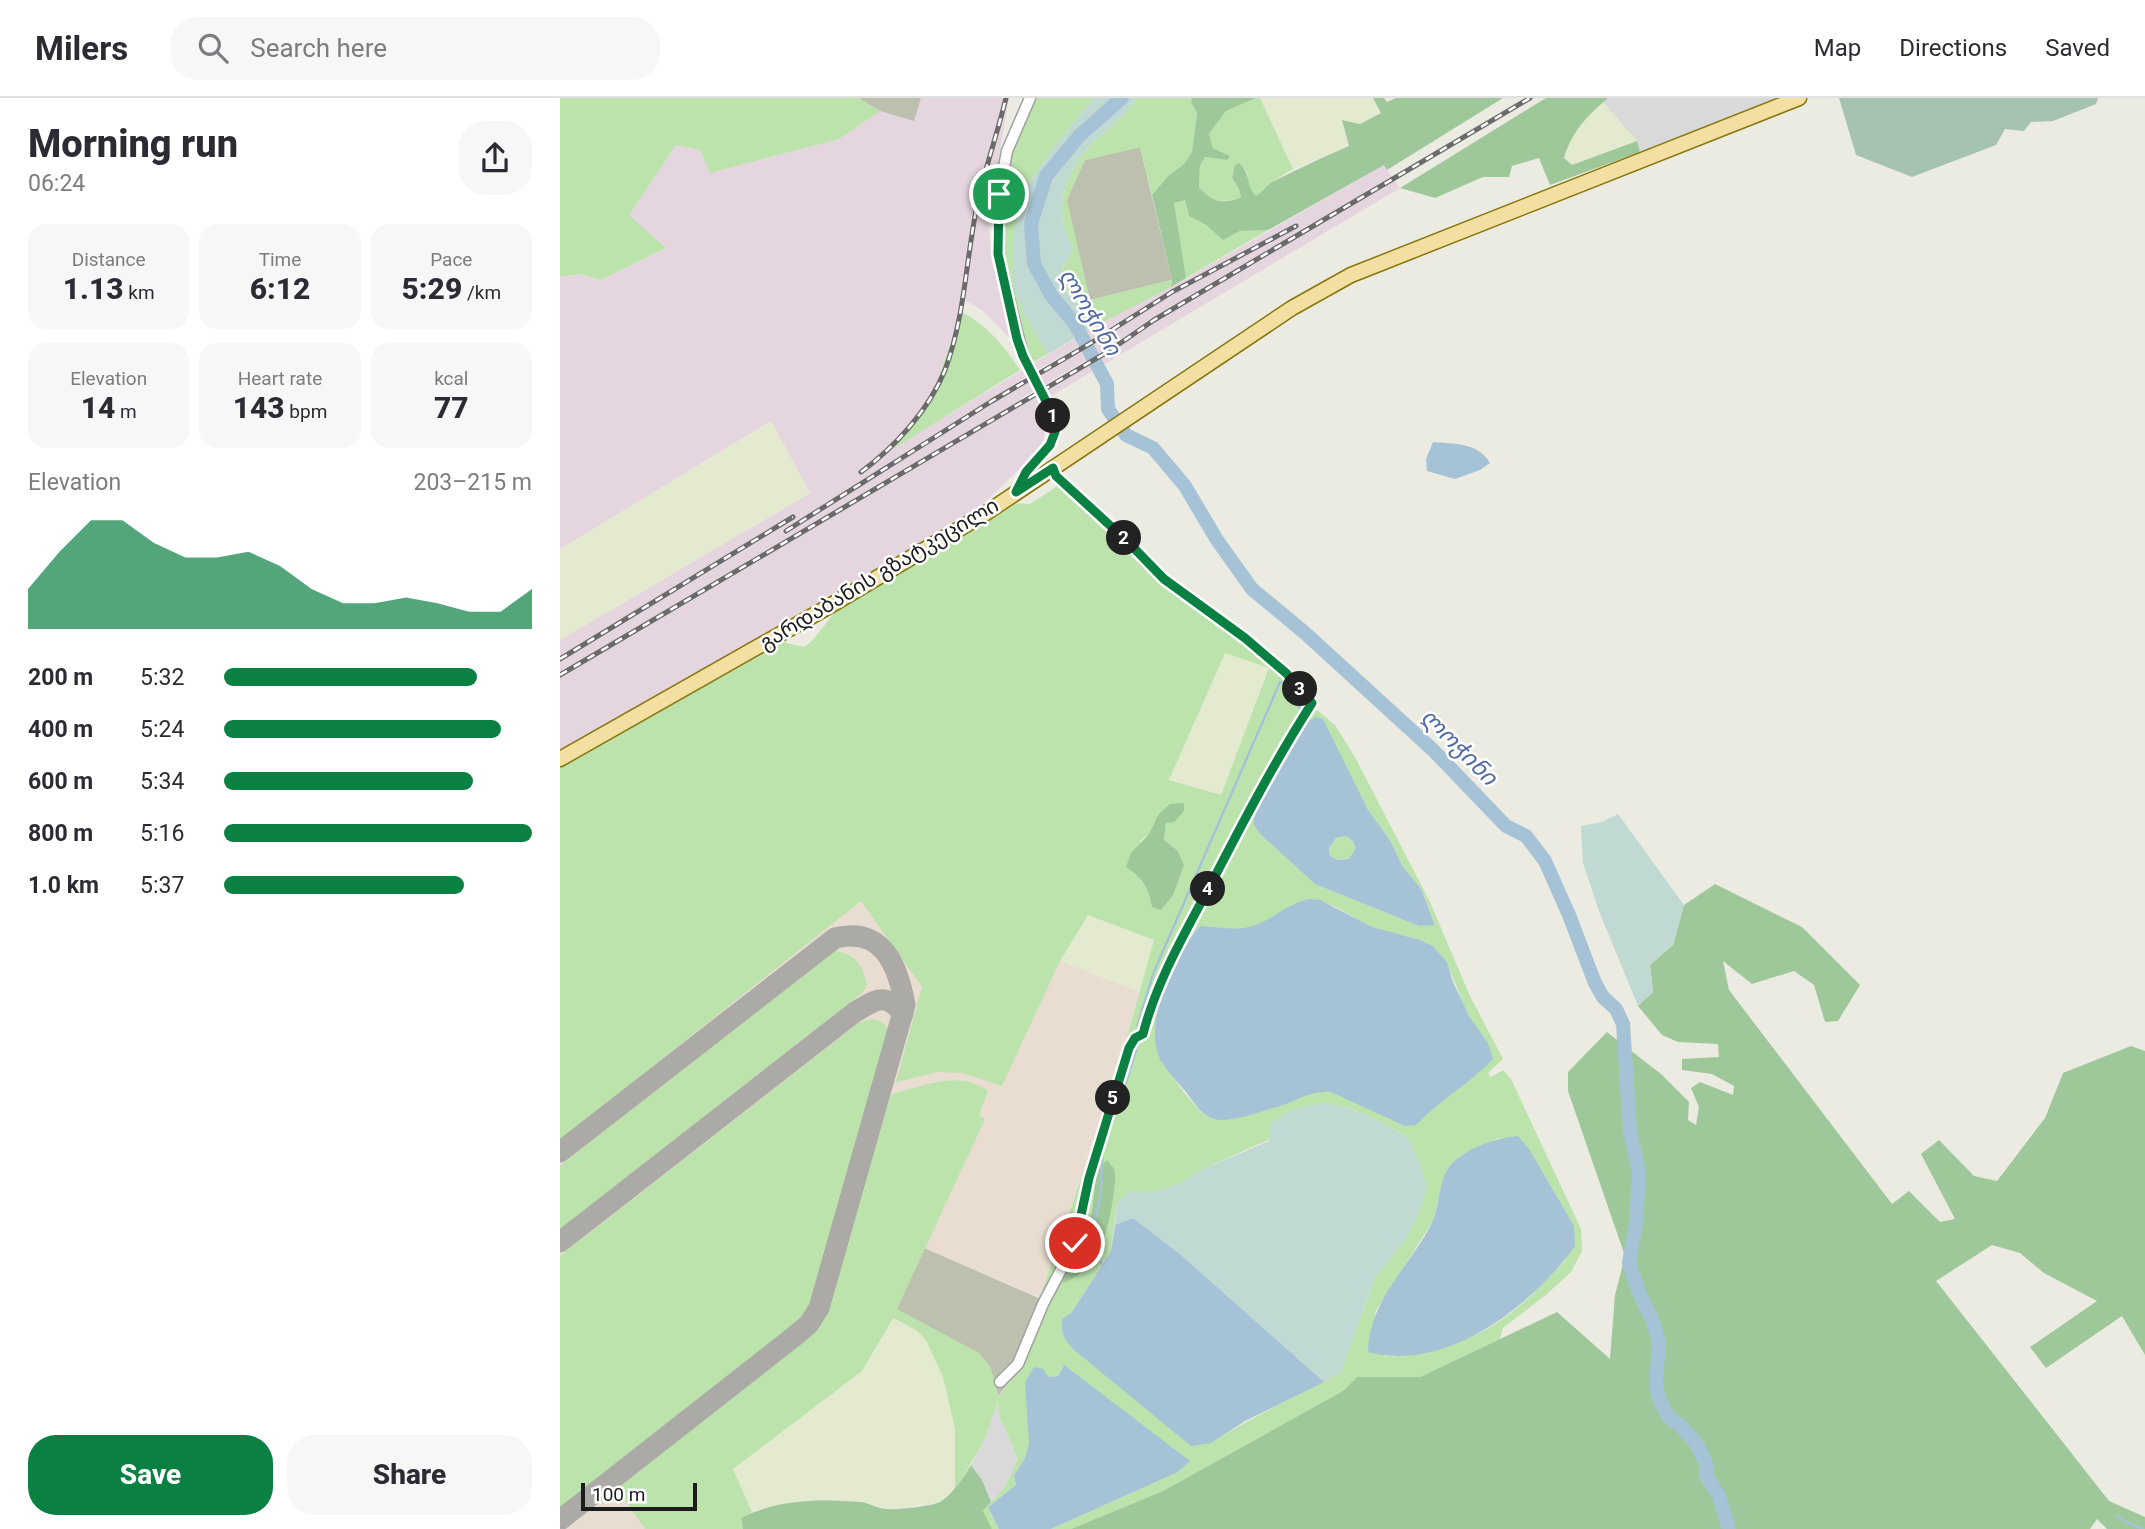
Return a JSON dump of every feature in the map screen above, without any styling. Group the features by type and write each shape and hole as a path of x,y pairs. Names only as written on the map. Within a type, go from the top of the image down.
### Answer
{"main road":[{"name":"გარდაბანის გზატკეცილი","path":"560,759 986,513 1292,307 1351,275 1799,98"}],"street":[{"path":"1016,492 1026,472 1050,445 1055,432 1054,417 1023,356 998,254 999,194 1007,152 1030,98"},
{"path":"1000,1382 1018,1364 1043,1304 1075,1243 1089,1178 1129,1048 1135,1038 1143,1034 1161,980 1182,936 1275,762 1312,703 1286,673 1245,638 1164,579 1056,476 1053,468"}],"shaded area":[{"path":"858,98 921,98 914,121 880,111"},
{"path":"921,98 1009,98 988,219 991,257 1011,339 982,310 964,300 931,398 895,447 1102,322 1171,287 1384,165 1400,188 1036,405 1044,423 1044,439 1034,455 980,507 560,751 560,640 810,493 771,421 560,549 560,277 581,274 601,280 665,249 629,215 676,145 700,150 710,173 839,139 880,111 914,120"},
{"path":"1094,98 1136,98 1119,119 1082,155 1065,188 1063,224 1073,249 1061,271 1062,288 1080,307 1088,330 1048,354 1025,315 1014,288 1014,230 1028,184"},
{"path":"1260,98 1373,98 1381,112 1360,124 1342,121 1350,145 1293,169"},
{"path":"1608,98 1780,98 1640,152 1637,141 1603,102"},
{"path":"1839,98 2098,98 2096,104 2053,121 2031,122 2024,131 2005,129 1996,145 1912,177 1856,155"},
{"path":"1603,102 1637,141 1572,166 1564,158 1570,140 1583,120"},
{"path":"1140,147 1172,280 1090,300 1066,200 1085,160"},
{"path":"771,421 810,493 560,640 560,549"},
{"path":"1433,442 1472,448 1485,456 1490,463 1480,470 1455,479 1427,471 1426,459"},
{"path":"1057,487 1061,961 1140,992 1114,1084 1040,1297 924,1249 669,1529 560,1529 560,793 823,643"},
{"path":"1225,652 1270,668 1221,796 1169,780"},
{"path":"1316,717 1323,719 1368,810 1390,840 1403,867 1421,889 1435,925 1419,926 1315,884 1259,833 1253,823 1256,810 1308,721","holes":["1346,836 1353,841 1356,848 1349,859 1338,860 1330,856 1329,848 1336,838"]},
{"path":"1618,814 1684,905 1673,945 1650,965 1653,992 1638,1006 1599,911 1583,863 1581,826 1602,822"},
{"path":"1309,899 1320,900 1372,927 1433,946 1447,962 1469,1016 1488,1043 1493,1059 1416,1125 1405,1126 1331,1092 1312,1094 1244,1116 1217,1120 1197,1107 1160,1059 1155,1039 1159,1005 1181,952 1200,926 1233,929 1253,926"},
{"path":"1088,915 1154,940 1140,992 1060,961"},
{"path":"1321,1103 1346,1107 1379,1121 1408,1138 1427,1185 1420,1211 1405,1240 1374,1279 1341,1372 1324,1382 1181,1255 1133,1218 1115,1225 1117,1204 1129,1192 1153,1192 1181,1183 1203,1169 1269,1141 1271,1122 1295,1109"},
{"path":"1518,1136 1529,1149 1574,1226 1575,1246 1557,1269 1511,1311 1456,1344 1427,1353 1398,1356 1368,1352 1370,1333 1383,1299 1432,1223 1443,1179 1450,1166 1481,1145"},
{"path":"1133,1218 1181,1255 1324,1382 1245,1421 1211,1443 1191,1446 1079,1354 1065,1339 1062,1319 1072,1312 1111,1251 1115,1225"},
{"path":"924,1248 1048,1302 1041,1327 1022,1364 998,1397 990,1366 896,1310"},
{"path":"893,1318 916,1330 926,1340 943,1377 955,1429 955,1490 937,1503 886,1509 866,1502 758,1509 752,1512 733,1469 862,1371"},
{"path":"1064,1365 1190,1461 1178,1472 1051,1529 999,1529 988,1507 1016,1485 1014,1476 1025,1458 1029,1443 1025,1382 1034,1367 1043,1369 1048,1377 1058,1376"},
{"path":"998,1397 999,1415 1018,1459 1005,1487 991,1502 982,1480 971,1465 984,1441"}],"green space":[{"path":"560,98 858,98 880,111 839,139 710,173 700,150 676,145 629,215 666,248 601,280 581,274 560,277"},
{"path":"1025,98 1094,98 1028,184 1025,315 1048,354 1031,363 1025,351 1008,288 1001,232 1007,174"},
{"path":"1136,98 1192,98 1191,102 1197,113 1192,152 1184,164 1168,176 1152,195 1140,147 1085,160 1067,200 1090,300 1172,280 1171,287 1088,330 1080,307 1062,288 1061,271 1073,249 1064,227 1062,212 1065,188 1082,155 1119,119"},
{"path":"1192,98 1256,98 1226,111 1209,134 1213,148 1230,156 1227,160 1205,157 1200,166 1199,187 1213,199 1229,201 1241,197 1232,178 1235,165 1239,163 1246,172 1256,196 1272,182 1349,146 1342,120 1360,124 1381,113 1373,98 1384,98 1387,102 1396,98 1503,98 1387,170 1384,165 1268,230 1240,231 1223,240 1206,225 1189,216 1185,200 1174,203 1186,278 1171,287 1172,280 1152,195 1168,176 1184,164 1192,152 1197,113 1191,102"},
{"path":"1260,98 1293,169 1268,184 1264,192 1256,197 1249,188 1247,172 1238,163 1232,178 1241,197 1223,201 1213,199 1199,187 1200,166 1205,157 1226,160 1230,156 1213,148 1209,134 1226,111"},
{"path":"1546,98 1608,98 1587,118 1571,140 1564,158 1572,165 1637,141 1640,152 1550,185 1539,158 1512,166 1509,177 1483,177 1435,198 1400,188"},
{"path":"1185,199 1189,216 1206,225 1223,240 1240,231 1268,230 1186,278 1173,203"},
{"path":"962,312 995,337 1020,370 893,449 931,398"},
{"path":"1057,482 1158,580 1278,670 1304,699 1309,713 1317,710 1335,725 1356,759 1430,902 1470,996 1503,1059 1488,1073 1491,1077 1503,1070 1511,1079 1581,1229 1582,1251 1571,1272 1503,1328 1500,1339 1420,1377 1357,1377 1343,1391 1163,1491 1071,1529 1051,1529 1178,1472 1189,1461 1063,1366 1058,1376 1048,1377 1029,1424 1029,1443 1025,1458 1014,1476 1016,1485 988,1507 999,1529 992,1529 983,1511 1005,1487 1018,1459 999,1415 998,1400 984,1441 955,1490 955,1429 943,1377 926,1340 916,1330 893,1318 862,1371 733,1469 752,1512 741,1518 743,1529 645,1529 616,1486 772,1365 812,1329 823,1315 891,1095 940,1081 965,1081 988,1091 979,1115 985,1119 897,1309 979,1353 990,1366 999,1397 1028,1351 1044,1315 1048,1302 1040,1297 1114,1084 1154,940 1088,915 1060,961 1002,1086 962,1073 938,1072 896,1082 922,987 861,901 560,1140 560,766 777,641 804,647 835,612 984,523 1011,503 1030,504 1056,487","holes":["1225,653 1269,668 1221,795 1169,780","1354,782 1368,810 1390,840 1403,867 1421,889 1435,924 1419,926 1315,884 1259,833 1254,823","1183,803 1184,811 1174,821 1166,822 1164,840 1177,850 1152,907 1149,893 1139,876 1140,841 1149,834 1158,815","1309,899 1317,900 1376,929 1424,942 1444,959 1469,1016 1488,1043 1416,1125 1331,1092 1307,1095 1246,1116 1216,1119 1197,1107 1162,1063 1190,937 1200,926 1239,929 1253,927","1347,1107 1407,1137 1405,1240 1374,1279 1341,1372 1211,1443 1062,1319 1072,1312 1111,1251 1117,1204 1129,1192 1153,1192 1181,1183 1203,1169","1500,1138 1566,1259 1508,1316 1473,1336 1428,1351 1385,1356 1375,1312 1433,1221 1449,1167 1471,1150","1096,1171 1109,1211 1105,1240 1076,1259 1082,1251 1088,1229"]},
{"path":"1184,803 1184,811 1174,822 1166,823 1164,840 1177,850 1184,865 1173,895 1161,910 1152,907 1144,884 1126,867 1131,853 1149,834 1158,815 1170,804"},
{"path":"1346,836 1357,848 1349,859 1338,860 1330,856 1329,848 1336,838"},
{"path":"1715,884 1802,927 1860,985 1838,1021 1825,1022 1814,985 1794,971 1752,984 1723,961 1729,990 1892,1204 1909,1191 1940,1222 1955,1219 1921,1154 1939,1140 1974,1176 1997,1181 2045,1118 2063,1073 2131,1046 2145,1051 2145,1355 2122,1316 2046,1368 2030,1347 2097,1301 2044,1273 2020,1253 1992,1245 1936,1281 2109,1501 2145,1517 2145,1529 2107,1529 2097,1519 2090,1529 1071,1529 1163,1491 1343,1391 1357,1377 1420,1377 1557,1312 1610,1359 1615,1295 1625,1256 1568,1091 1568,1072 1607,1032 1661,1074 1689,1102 1688,1120 1696,1125 1699,1107 1691,1088 1700,1082 1733,1095 1734,1086 1712,1074 1682,1070 1682,1059 1719,1057 1718,1044 1678,1042 1662,1035 1638,1006 1653,992 1650,965 1673,945 1684,905"},
{"path":"833,951 847,954 857,961 867,986 862,993 560,1229 560,1166"},
{"path":"873,1019 887,1027 888,1051 809,1305 794,1328 560,1509 560,1256 860,1022"},
{"path":"1107,1160 1114,1169 1115,1184 1103,1245 1089,1265 1063,1283 1064,1269 1078,1257 1086,1240 1096,1171"},
{"path":"971,1465 982,1480 991,1502 983,1511 992,1529 743,1529 741,1518 785,1504 861,1502 892,1509 940,1502 954,1490"}],"pier":[{"path":"1090,340 1093,345 1024,385 1021,380"},
{"path":"1108,348 1111,353 1024,404 1021,399"}],"waterway":[{"name":"ლოჭინი","path":"1122,98 1080,135 1046,176 1031,224 1034,264 1051,295 1075,324 1107,384 1108,409 1126,435 1153,448 1185,486 1217,540 1252,589 1305,633 1433,750 1506,826 1526,836 1545,861 1595,983 1603,997 1616,1009 1623,1024 1630,1130 1639,1173 1636,1222 1629,1263 1659,1342 1656,1386 1659,1399 1669,1418 1679,1424 1696,1443 1706,1463 1706,1475 1719,1496 1729,1529"},
{"path":"1138,1030 1153,974 1280,682 1285,684 1301,710"},
{"path":"1112,1120 1138,1043"},
{"path":"1102,1264 1092,1249 1090,1239 1100,1200 1103,1149"},
{"path":"2117,1516 2143,1529"}],"taxiway":[{"path":"560,1152 835,938 865,938 885,952 892,963 905,1005 819,1308 809,1324 796,1335 560,1520"},
{"path":"560,1242 855,1012 875,1001 886,1000 903,1014"}],"railway":[{"path":"861,472 910,427 930,399 945,370 962,305 979,196 1006,98"},
{"path":"560,675 1109,351 1154,320 1530,98"},
{"path":"786,531 1172,292 1296,226"},
{"path":"560,659 793,517"}],"route":[{"path":"999,194 998,254 1017,339 1054,417 1055,432 1050,445 1026,472 1016,492 1053,468 1056,476 1164,579 1245,638 1286,673 1312,703 1275,762 1182,936 1161,980 1143,1034 1135,1038 1129,1048 1089,1178 1075,1243"}]}
